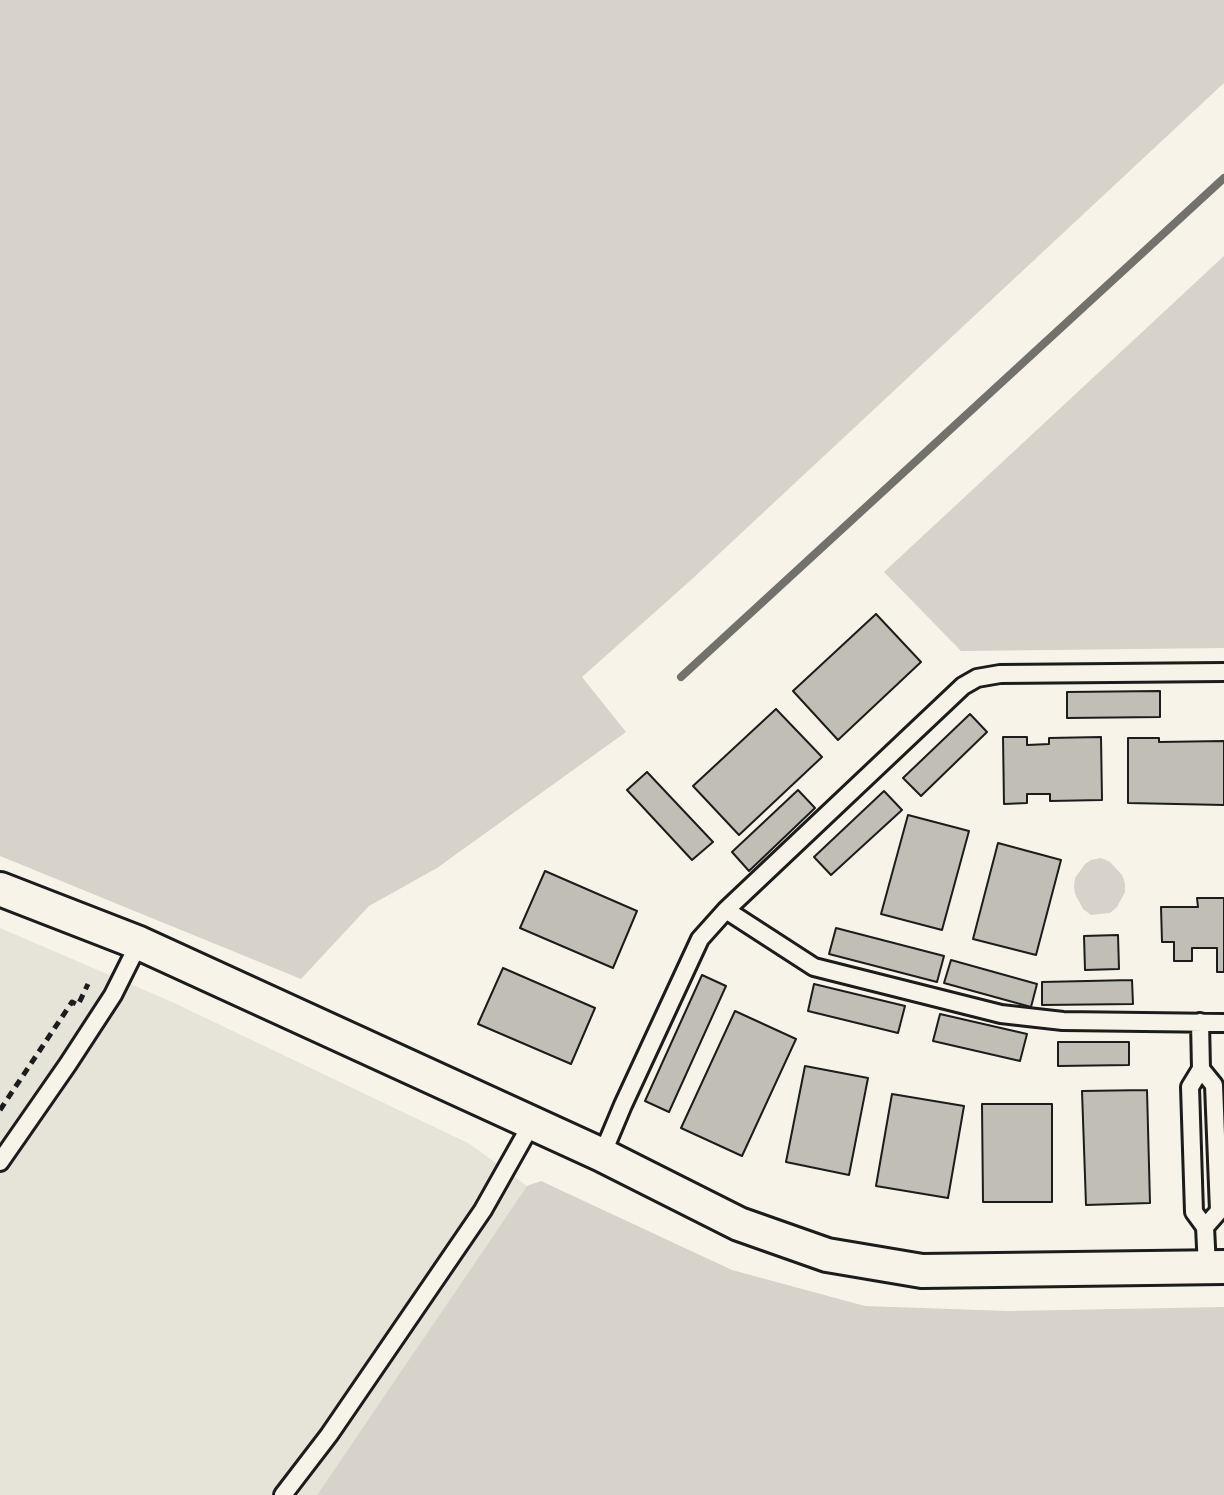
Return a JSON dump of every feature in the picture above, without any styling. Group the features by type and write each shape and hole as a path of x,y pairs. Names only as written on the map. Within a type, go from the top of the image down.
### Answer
{"street":[{"path":"0,889 139,943 602,1155 739,1224 827,1255 922,1271 1215,1267"}],"lane":[{"path":"602,1155 700,939 726,910 963,686 977,678 1000,674 1224,672"},
{"path":"726,910 814,967 1001,1014 1063,1021 1224,1023"},
{"path":"0,1162 6,1139 113,995 139,943"},
{"path":"1200,1022 1201,1069 1190,1087 1194,1212 1205,1227 1215,1267"},
{"path":"1201,1069 1214,1085 1219,1211 1205,1227"},
{"path":"283,1495 329,1435 483,1210 532,1123"}],"path":[{"path":"0,1110 72,1002 78,1005 88,984"}],"shaded area":[{"path":"0,0 1224,0 1224,83 691,580 582,677 626,732 437,868 369,906 301,979 0,856"},
{"path":"1224,256 1224,648 961,651 884,572"},
{"path":"1101,858 1110,862 1122,875 1125,892 1110,913 1091,915 1083,909 1075,894 1075,878 1085,864"},
{"path":"0,928 172,1002 470,1144 527,1186 317,1495 0,1495"},
{"path":"541,1181 732,1270 865,1306 1008,1311 1224,1307 1224,1495 317,1495 527,1186"}],"building":[{"path":"876,614 921,662 838,740 793,691"},
{"path":"1160,691 1160,717 1067,718 1067,692"},
{"path":"776,709 822,757 739,835 693,786"},
{"path":"970,714 987,732 921,796 903,778"},
{"path":"1003,737 1027,737 1027,745 1049,744 1049,738 1101,737 1102,800 1050,801 1050,794 1027,794 1027,803 1004,804"},
{"path":"1128,738 1159,738 1159,742 1224,741 1224,805 1128,803"},
{"path":"647,772 713,842 692,860 627,790"},
{"path":"798,790 815,808 749,871 732,852"},
{"path":"884,791 902,810 831,875 814,857"},
{"path":"908,815 969,831 942,930 881,914"},
{"path":"998,843 1061,860 1036,955 973,939"},
{"path":"545,871 637,911 613,968 520,928"},
{"path":"1197,898 1224,898 1224,972 1217,972 1217,948 1192,948 1192,961 1174,961 1174,942 1162,942 1161,907 1198,907"},
{"path":"836,928 944,956 937,982 829,954"},
{"path":"1118,935 1119,969 1085,970 1084,936"},
{"path":"951,960 1037,984 1031,1007 944,983"},
{"path":"503,968 595,1008 571,1064 478,1024"},
{"path":"702,975 726,986 669,1112 645,1101"},
{"path":"1132,980 1133,1004 1042,1005 1042,982"},
{"path":"814,984 905,1006 898,1033 808,1011"},
{"path":"735,1011 796,1039 742,1156 681,1128"},
{"path":"940,1014 1027,1034 1020,1061 933,1041"},
{"path":"1058,1042 1129,1042 1129,1065 1058,1066"},
{"path":"805,1066 868,1078 849,1175 786,1162"},
{"path":"1147,1090 1150,1203 1086,1205 1082,1091"},
{"path":"892,1094 964,1106 948,1198 876,1186"},
{"path":"982,1104 1052,1104 1052,1202 983,1202"}],"waterway":[{"path":"681,677 1224,178"}]}
